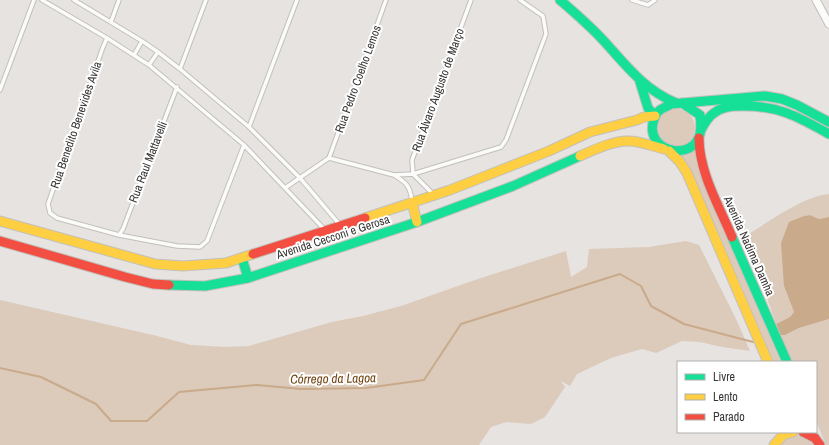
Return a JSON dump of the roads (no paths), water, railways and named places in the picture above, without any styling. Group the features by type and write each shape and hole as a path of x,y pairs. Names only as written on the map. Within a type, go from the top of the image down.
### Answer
{"street":[{"path":"560,0 591,27 640,82 658,95 691,108 700,116 700,134"},
{"path":"816,0 829,24"},
{"path":"640,82 646,113"},
{"path":"768,361 688,173 680,162 656,141 652,126 655,116 666,105 765,96 782,99 829,122"},
{"path":"666,150 683,151 692,147 708,117 716,110 732,106 763,105 776,108 807,121 829,134"},
{"name":"Avenida Cecconi e Gerosa","path":"0,221 156,264 183,266 226,263 480,179 549,151 590,132 637,120 646,113 655,116"},
{"name":"Avenida Nadima Damha","path":"700,134 699,152 709,184 787,361"},
{"name":"Avenida Cecconi e Gerosa","path":"0,241 125,278 153,284 205,286 248,278 417,222 513,186 564,165 595,150 613,144 626,141 639,142 666,150"},
{"path":"412,202 417,222"},
{"path":"242,258 248,278"},
{"path":"774,445 784,433"},
{"path":"806,433 810,434 819,444"},
{"path":"815,433 819,444"}],"lane":[{"path":"0,90 34,0"},
{"path":"42,0 108,38 149,65 177,87 244,145 326,231"},
{"path":"74,0 158,52 249,127 300,178 341,226"},
{"path":"111,22 119,0"},
{"path":"180,69 206,0"},
{"path":"249,127 297,0"},
{"name":"Rua Pedro Coelho Lemos","path":"329,158 386,0"},
{"name":"Rua Álvaro Augusto de Março","path":"413,174 412,160 471,0"},
{"path":"394,175 413,174 500,147 506,140 546,34 543,16 520,0"},
{"path":"632,0 648,5 655,0"},
{"name":"Rua Benedito Benevides Avila","path":"108,38 103,47 48,204 50,213 57,218 119,235"},
{"path":"134,55 142,41"},
{"path":"149,65 158,52"},
{"name":"Rua Raul Mattavelli","path":"119,235 123,229 177,87"},
{"path":"119,235 177,246 200,247 207,241 244,145"},
{"path":"285,188 329,158 394,175 408,185 412,202"},
{"path":"413,174 435,195"}],"waterway":[{"name":"Córrego da Lagoa","path":"0,368 41,377 96,404 111,421 147,421 179,392 257,385 301,389 366,388 424,380 461,324 620,274 641,286 651,306 684,324 753,342"}]}
